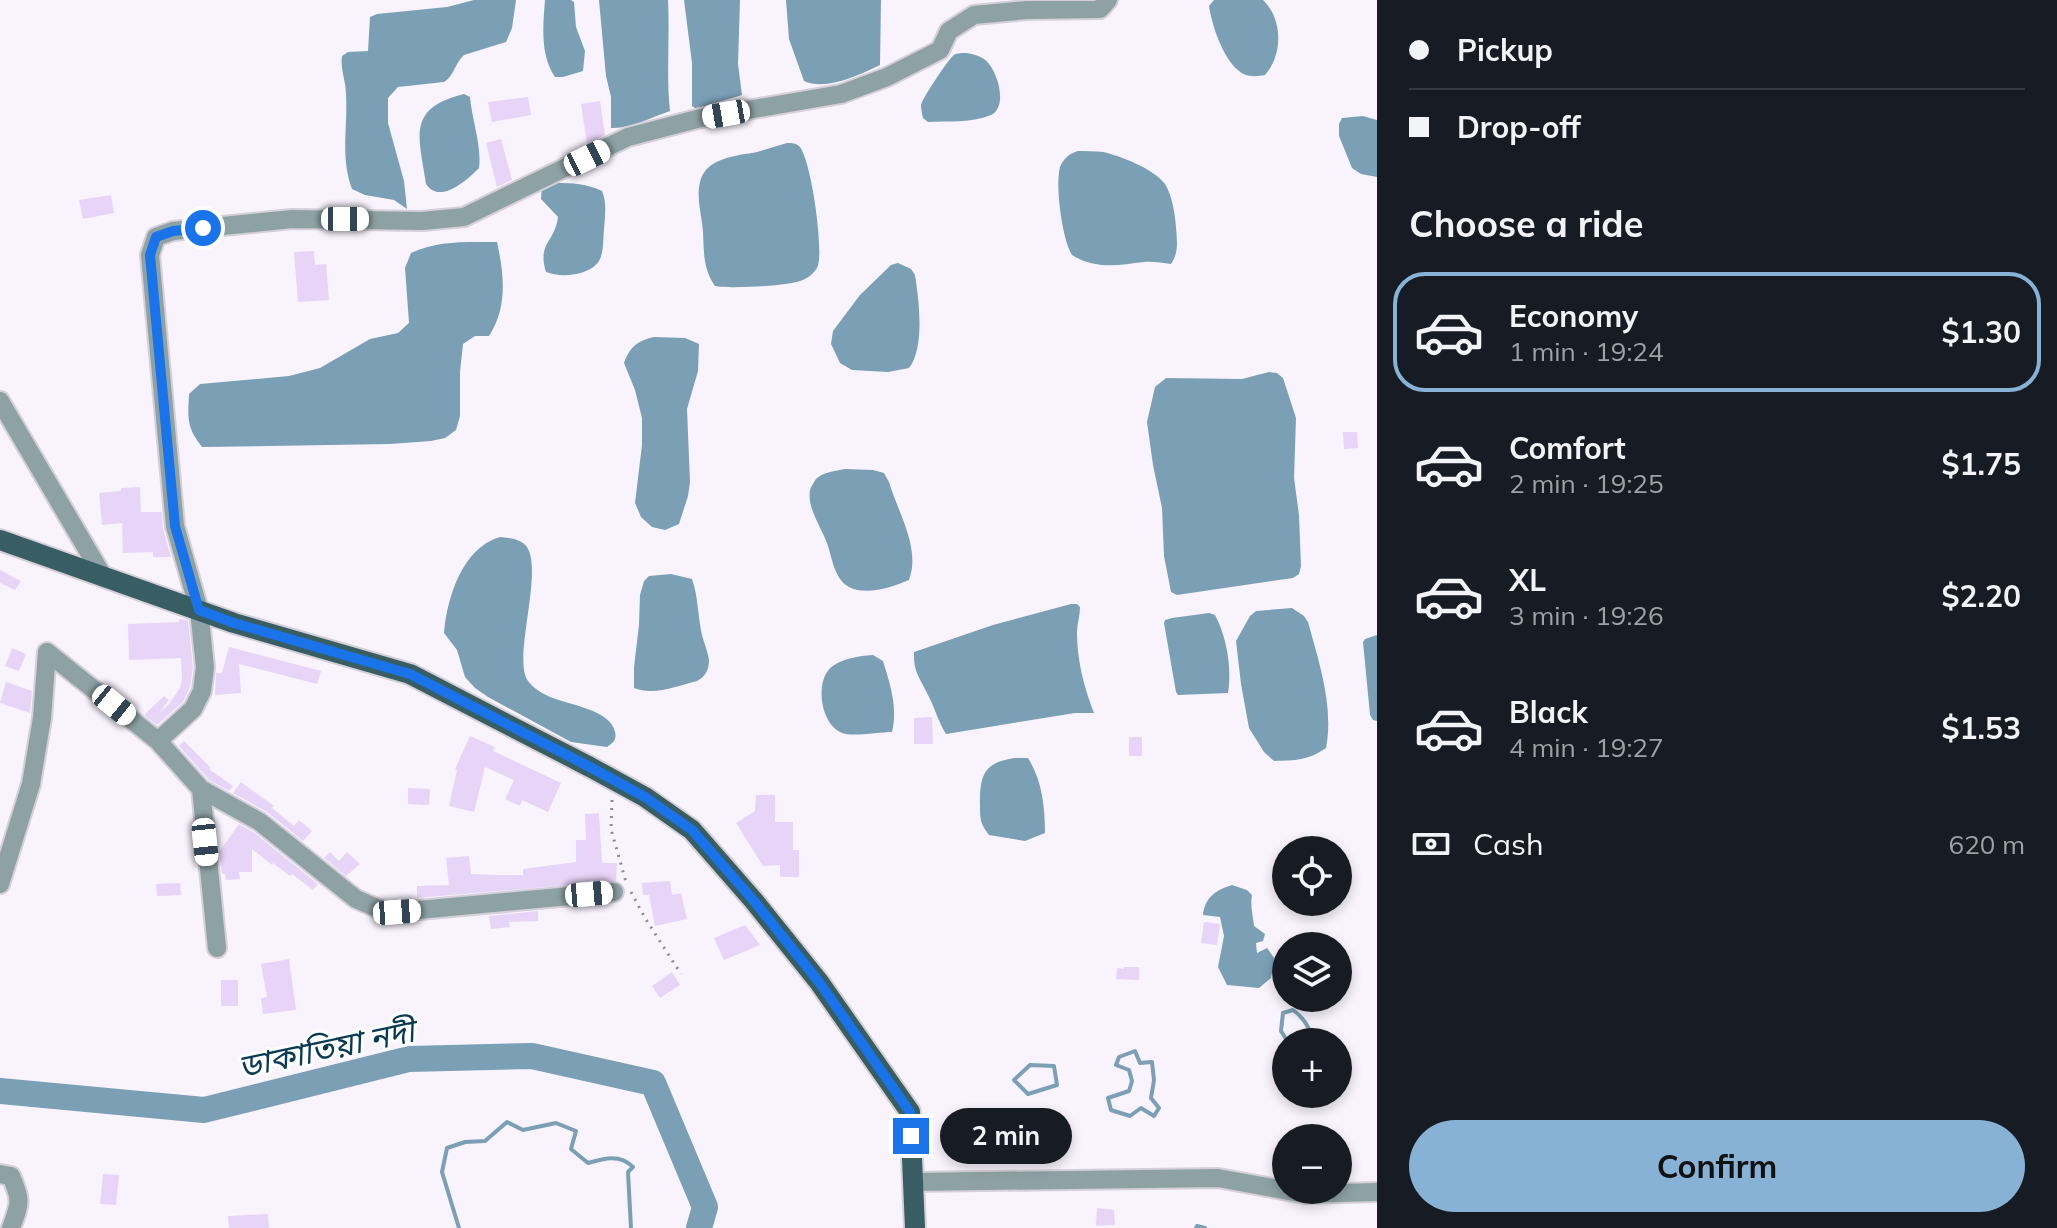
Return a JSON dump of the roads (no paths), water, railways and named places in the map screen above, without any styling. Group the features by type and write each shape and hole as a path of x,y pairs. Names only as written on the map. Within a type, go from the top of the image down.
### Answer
{"main road":[{"path":"0,540 234,623 410,674 645,797 692,830 819,982 910,1112 915,1228"}],"street":[{"path":"158,741 193,709 202,691 205,667 199,610 175,526 150,255 156,237 173,231 292,219 422,221 464,217 628,137 701,118 841,94 887,77 940,50 949,31 974,15 1027,10 1100,9 1108,0"},
{"path":"0,401 104,578"},
{"path":"0,884 31,784 42,718 47,652 158,741 201,789 260,822 356,899 386,912 614,892"},
{"path":"201,789 217,948"},
{"path":"0,1174 11,1176 18,1192 19,1207 11,1228"},
{"path":"913,1182 1218,1178 1305,1194 1377,1192"}],"water":[{"path":"474,0 516,0 512,28 506,42 464,55 444,82 398,87 388,98 388,123 404,181 407,209 394,200 365,195 352,189 345,153 346,94 342,56 348,52 368,51 370,17 377,14 447,7"},
{"path":"545,0 574,2 576,27 585,51 583,71 555,77 550,68 544,40"},
{"path":"599,0 668,0 670,111 633,125 611,128 611,97"},
{"path":"684,0 740,0 738,64 742,95 698,108 692,106 692,63"},
{"path":"786,0 881,0 880,65 832,83 804,81 789,39"},
{"path":"1214,0 1263,0 1270,8 1277,27 1278,47 1265,75 1246,75 1232,64 1213,24 1209,6"},
{"path":"967,53 984,59 993,70 1000,96 996,110 991,115 976,119 928,122 923,118 921,108 926,95 951,58"},
{"path":"464,94 470,97 479,168 453,188 438,192 426,184 421,127 433,107"},
{"path":"1363,116 1377,120 1377,177 1361,174 1352,168 1339,136 1342,118"},
{"path":"787,143 799,146 808,168 818,227 817,268 807,278 796,282 715,286 706,267 704,253 699,194 703,174 723,159"},
{"path":"1078,151 1103,152 1128,160 1153,173 1165,184 1173,205 1177,237 1171,264 1098,265 1072,255 1062,225 1059,175 1065,159"},
{"path":"542,185 581,185 602,191 605,200 603,250 599,261 589,270 567,275 546,272 545,248 558,217 541,199"},
{"path":"497,242 503,278 499,314 489,336 475,336 463,344 460,416 456,430 445,438 390,444 202,447 193,434 189,422 189,394 200,384 289,376 320,368 370,339 398,333 409,323 405,268 411,253 442,244"},
{"path":"898,263 911,269 915,275 920,323 914,359 909,368 888,372 852,370 840,363 831,344 833,331 860,295 891,265"},
{"path":"654,337 685,338 699,344 698,371 687,409 688,496 679,524 665,530 652,527 641,517 635,503 642,418 624,363 635,346"},
{"path":"1269,372 1283,378 1296,418 1294,478 1299,515 1299,574 1293,578 1177,595 1171,592 1164,556 1162,508 1147,422 1155,387 1166,378 1242,379"},
{"path":"845,469 884,473 910,543 912,568 909,580 887,588 863,591 849,587 837,573 812,510 810,490 819,477"},
{"path":"500,537 520,541 530,553 531,588 524,652 528,681 546,695 606,718 615,735 614,741 607,747 571,742 488,697 465,677 457,650 444,633 449,605 466,563 487,543"},
{"path":"671,574 692,579 708,667 697,681 649,691 634,688 640,595 644,581 649,576"},
{"path":"1071,604 1080,607 1078,653 1094,713 1075,713 946,734 916,671 914,652 993,625"},
{"path":"1292,608 1308,622 1317,653 1324,685 1328,732 1326,748 1319,752 1301,759 1274,761 1264,752 1249,728 1236,641 1256,611"},
{"path":"1209,613 1215,615 1228,653 1228,693 1178,695 1165,620"},
{"path":"1377,635 1377,721 1370,715 1363,642"},
{"path":"873,655 883,661 891,687 894,705 892,732 842,733 830,722 823,706 824,679 831,668 842,661"},
{"path":"1028,758 1037,775 1043,804 1045,833 1025,841 989,835 980,817 981,786 985,772 996,763"},
{"path":"1232,885 1252,895 1254,926 1265,934 1263,941 1256,943 1257,953 1267,948 1272,955 1271,978 1259,988 1227,985 1218,967 1224,936 1220,917 1203,915 1206,903 1221,889"}],"waterway":[{"path":"1281,1028 1283,1013 1293,1010 1308,1028"},
{"path":"1135,1051 1140,1063 1152,1062 1154,1080 1151,1098 1159,1108 1154,1116 1141,1108 1130,1116 1111,1110 1108,1098 1129,1091 1132,1081 1129,1070 1116,1065 1119,1057 1135,1051"},
{"name":"ডাকাতিয়া নদী","path":"0,1091 204,1110 409,1059 532,1056 653,1083 705,1207 699,1228"},
{"path":"1030,1065 1054,1066 1057,1085 1028,1094 1014,1080 1030,1065"},
{"path":"459,1228 442,1172 447,1148 465,1142 485,1141 507,1122 523,1130 556,1123 576,1131 571,1149 588,1163 618,1159 633,1167 628,1172 631,1228"},
{"path":"1196,1228 1205,1228"}]}
